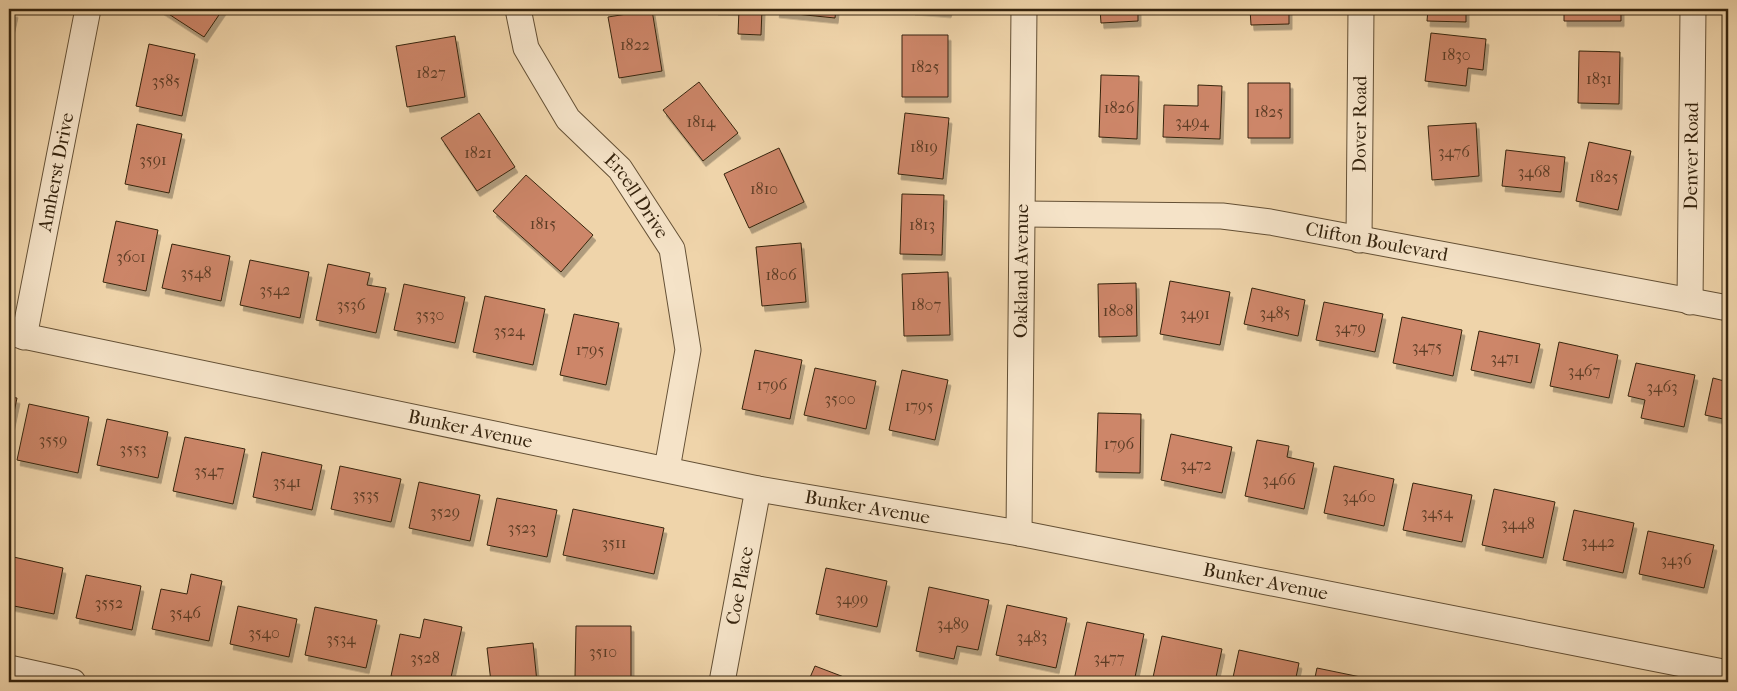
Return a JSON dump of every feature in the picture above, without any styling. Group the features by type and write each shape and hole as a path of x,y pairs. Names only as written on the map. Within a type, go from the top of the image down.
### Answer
{"street":[{"name":"Amherst Drive","path":"16,335 88,9"},
{"name":"Ercell Drive","path":"518,9 526,48 568,119 620,169 672,249 688,350 667,469"},
{"name":"Oakland Avenue","path":"1019,533 1024,9"},
{"name":"Dover Road","path":"1359,240 1361,9"},
{"name":"Denver Road","path":"1690,302 1693,9"},
{"name":"Clifton Boulevard","path":"1023,214 1222,216 1270,222 1728,308"},
{"name":"Bunker Avenue","path":"16,335 758,489 1019,533 1728,673"},
{"name":"Coe Place","path":"722,682 758,489"},
{"path":"9,668 73,682"}],"building":[{"path":"161,9 223,9 204,37"},
{"path":"715,9 762,9 761,35 738,34 739,10"},
{"path":"777,9 836,9 835,18 776,12"},
{"path":"912,9 949,9 948,12"},
{"path":"1100,9 1138,9 1138,21 1101,23"},
{"path":"1250,9 1289,9 1289,24 1251,25"},
{"path":"1428,9 1466,9 1466,22 1427,21"},
{"path":"1564,9 1621,9 1621,21 1564,21"},
{"path":"652,10 662,71 619,78 608,17"},
{"path":"9,11 15,12 9,39"},
{"path":"1431,33 1486,39 1483,70 1468,68 1466,86 1425,81"},
{"path":"902,35 948,35 948,97 902,97"},
{"path":"455,36 465,97 407,107 396,46"},
{"path":"149,44 195,54 182,116 136,106"},
{"path":"1579,51 1620,52 1619,104 1578,103"},
{"path":"1101,75 1139,76 1137,139 1099,137"},
{"path":"699,82 738,133 703,161 663,110"},
{"path":"1248,83 1290,83 1290,138 1248,138"},
{"path":"1198,85 1222,86 1220,139 1163,137 1164,105 1198,106"},
{"path":"479,113 515,167 477,191 441,138"},
{"path":"905,113 949,118 943,179 898,174"},
{"path":"1476,123 1479,176 1432,180 1428,126"},
{"path":"137,124 182,134 169,193 125,184"},
{"path":"1589,142 1631,151 1618,210 1576,201"},
{"path":"779,148 804,202 749,228 724,174"},
{"path":"1506,150 1565,157 1561,192 1502,186"},
{"path":"526,175 593,235 561,272 493,211"},
{"path":"902,194 944,195 942,255 900,254"},
{"path":"116,221 158,230 146,291 103,282"},
{"path":"801,243 806,302 762,306 756,247"},
{"path":"172,244 230,256 221,301 162,288"},
{"path":"250,260 309,272 300,318 240,305"},
{"path":"328,264 370,273 367,285 386,288 376,333 316,320"},
{"path":"948,272 950,335 904,336 902,274"},
{"path":"1170,281 1230,292 1220,345 1160,334"},
{"path":"1136,283 1137,336 1099,337 1098,284"},
{"path":"404,284 465,297 455,343 394,330"},
{"path":"1252,288 1305,300 1298,336 1244,324"},
{"path":"485,296 545,309 533,365 473,352"},
{"path":"1324,302 1383,314 1375,352 1316,340"},
{"path":"574,314 619,323 606,385 560,375"},
{"path":"1402,317 1462,330 1453,376 1393,363"},
{"path":"1479,331 1540,344 1531,383 1471,370"},
{"path":"1559,342 1618,355 1609,398 1550,386"},
{"path":"755,350 802,360 790,419 742,409"},
{"path":"1636,363 1695,375 1684,427 1641,418 1645,400 1628,396"},
{"path":"815,368 876,381 866,429 804,415"},
{"path":"902,370 948,380 935,440 889,430"},
{"path":"1713,378 1728,382 1728,420 1705,415"},
{"path":"9,397 17,398 9,436"},
{"path":"29,404 89,417 78,473 17,460"},
{"path":"1098,413 1141,414 1140,473 1096,472"},
{"path":"107,419 168,432 158,478 97,465"},
{"path":"1171,434 1232,447 1222,493 1161,480"},
{"path":"185,437 245,449 233,504 173,491"},
{"path":"1257,440 1289,446 1287,457 1314,463 1304,509 1245,496"},
{"path":"262,452 322,465 312,510 253,497"},
{"path":"340,466 401,479 391,522 331,509"},
{"path":"1334,466 1394,479 1384,526 1324,513"},
{"path":"419,482 480,495 470,541 409,528"},
{"path":"1413,483 1472,495 1462,542 1403,530"},
{"path":"1494,489 1555,502 1543,558 1482,545"},
{"path":"497,498 557,510 547,557 487,545"},
{"path":"573,509 664,528 654,574 563,555"},
{"path":"1574,510 1634,523 1623,573 1563,560"},
{"path":"1648,531 1714,545 1704,588 1639,574"},
{"path":"9,556 63,568 54,614 9,605"},
{"path":"826,568 887,581 877,627 816,614"},
{"path":"1728,571 1728,595 1723,594"},
{"path":"191,574 222,581 209,641 152,629 161,589 187,594"},
{"path":"86,575 141,586 132,630 76,618"},
{"path":"929,587 989,600 978,650 957,646 954,659 916,651"},
{"path":"1007,605 1067,618 1056,668 996,655"},
{"path":"238,606 297,619 289,657 230,644"},
{"path":"315,607 377,620 366,668 305,655"},
{"path":"424,619 462,627 450,682 422,682 391,676 400,634 420,638"},
{"path":"1087,622 1144,634 1134,682 1083,682 1074,680"},
{"path":"576,626 631,626 631,677 575,677"},
{"path":"1162,636 1222,649 1215,682 1152,682"},
{"path":"533,643 537,682 491,682 487,648"},
{"path":"1239,650 1299,663 1295,682 1232,682"},
{"path":"815,666 857,682 808,682"},
{"path":"1317,668 1375,680 1375,682 1314,682"}]}
